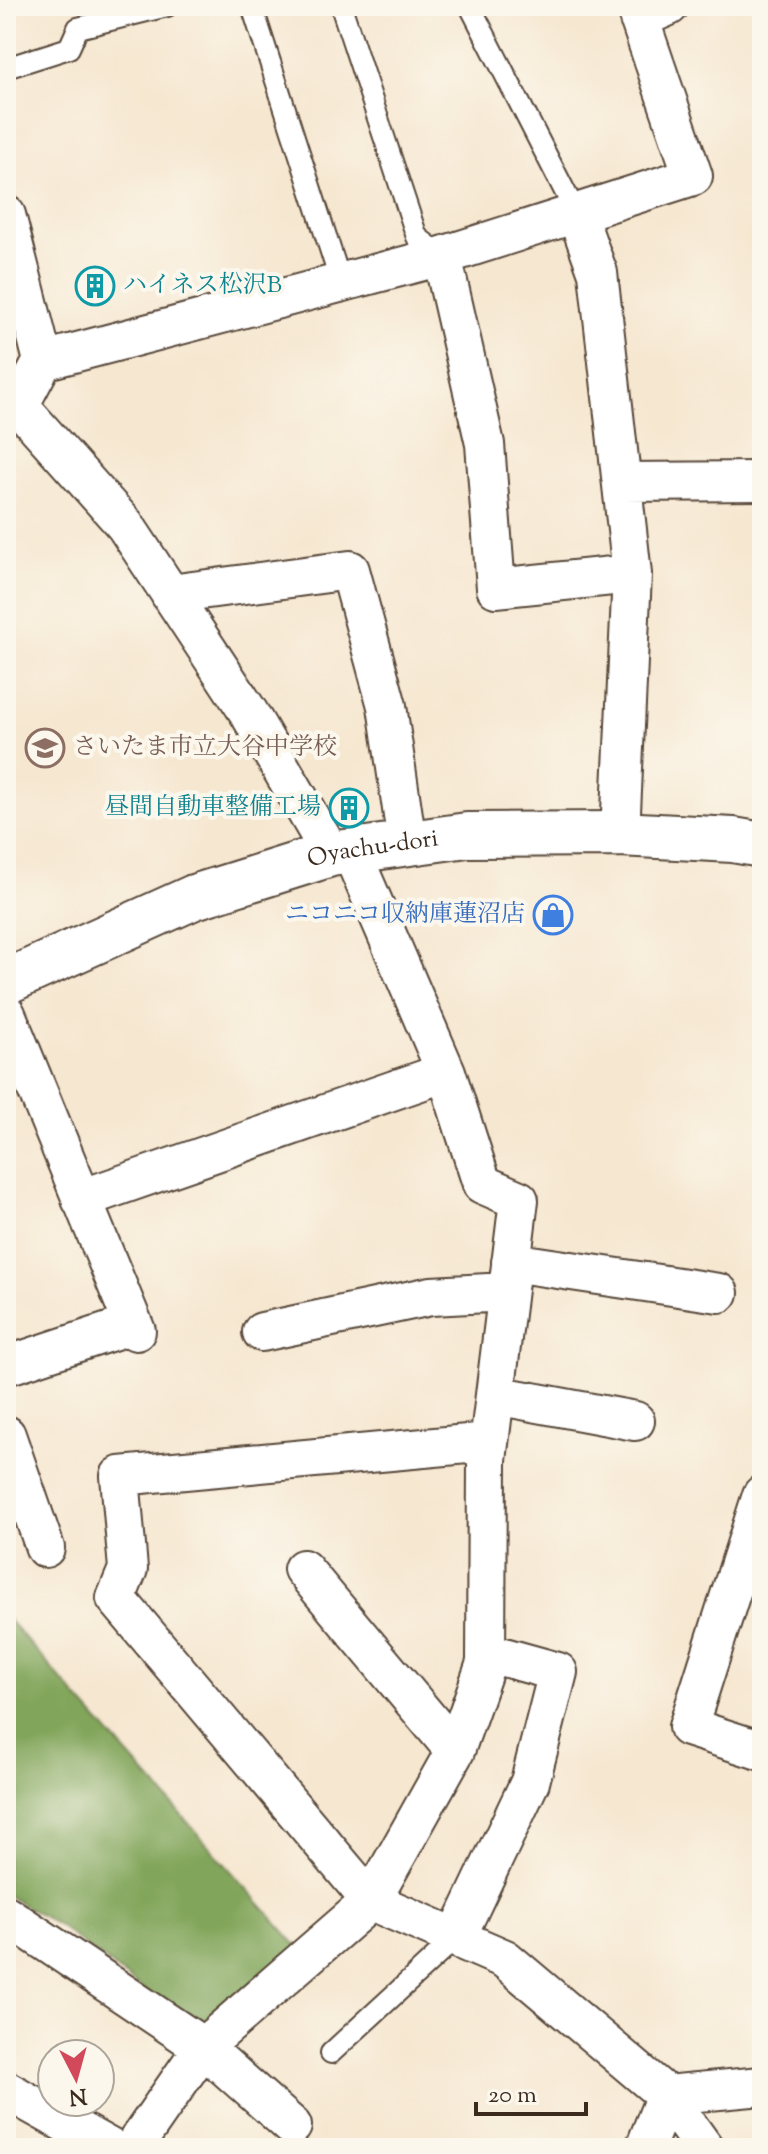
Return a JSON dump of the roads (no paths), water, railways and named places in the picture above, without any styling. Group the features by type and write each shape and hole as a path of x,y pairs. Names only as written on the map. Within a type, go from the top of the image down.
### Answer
{"street":[{"path":"133,2148 203,2047 371,1901 455,1751 486,1663 489,1442 519,1200 482,1184 446,1072 341,852 125,525 13,402 43,361 442,256 693,176 647,10"},
{"path":"6,215 43,361"},
{"path":"577,215 598,273 632,574 620,834"},
{"path":"442,256 485,444 496,588 632,574"},
{"path":"622,482 762,481"},
{"path":"170,594 350,570 387,706 407,843"},
{"name":"Oyachu-dori","path":"6,982 194,897 341,852 467,835 620,834 733,840 762,845"},
{"path":"6,1014 135,1327 6,1366"},
{"path":"81,1199 446,1072"},
{"path":"262,1332 509,1277 719,1293"},
{"path":"495,1395 635,1421"},
{"path":"6,1435 45,1548"},
{"path":"489,1442 120,1476 128,1569 116,1598 371,1901 505,1959 666,2095 704,2148"},
{"path":"762,1495 688,1727 762,1751"},
{"path":"303,1569 455,1751"},
{"path":"456,1938 530,1782 558,1672 486,1652"},
{"path":"6,1915 203,2047 292,2126"},
{"path":"666,2095 762,2086"},
{"path":"6,2090 110,2148"},
{"path":"645,2148 666,2095"}],"lane":[{"path":"6,68 69,48 78,28 167,6"},
{"path":"252,6 341,283"},
{"path":"341,6 417,237 442,256"},
{"path":"470,6 577,215"},
{"path":"331,2053 456,1938"}],"place":[{"name":"ハイネス松沢B","path":"95,286"},
{"name":"さいたま市立大谷中学校","path":"45,748"},
{"name":"昼間自動車整備工場","path":"349,808"},
{"name":"ニコニコ収納庫蓮沼店","path":"553,915"}]}
